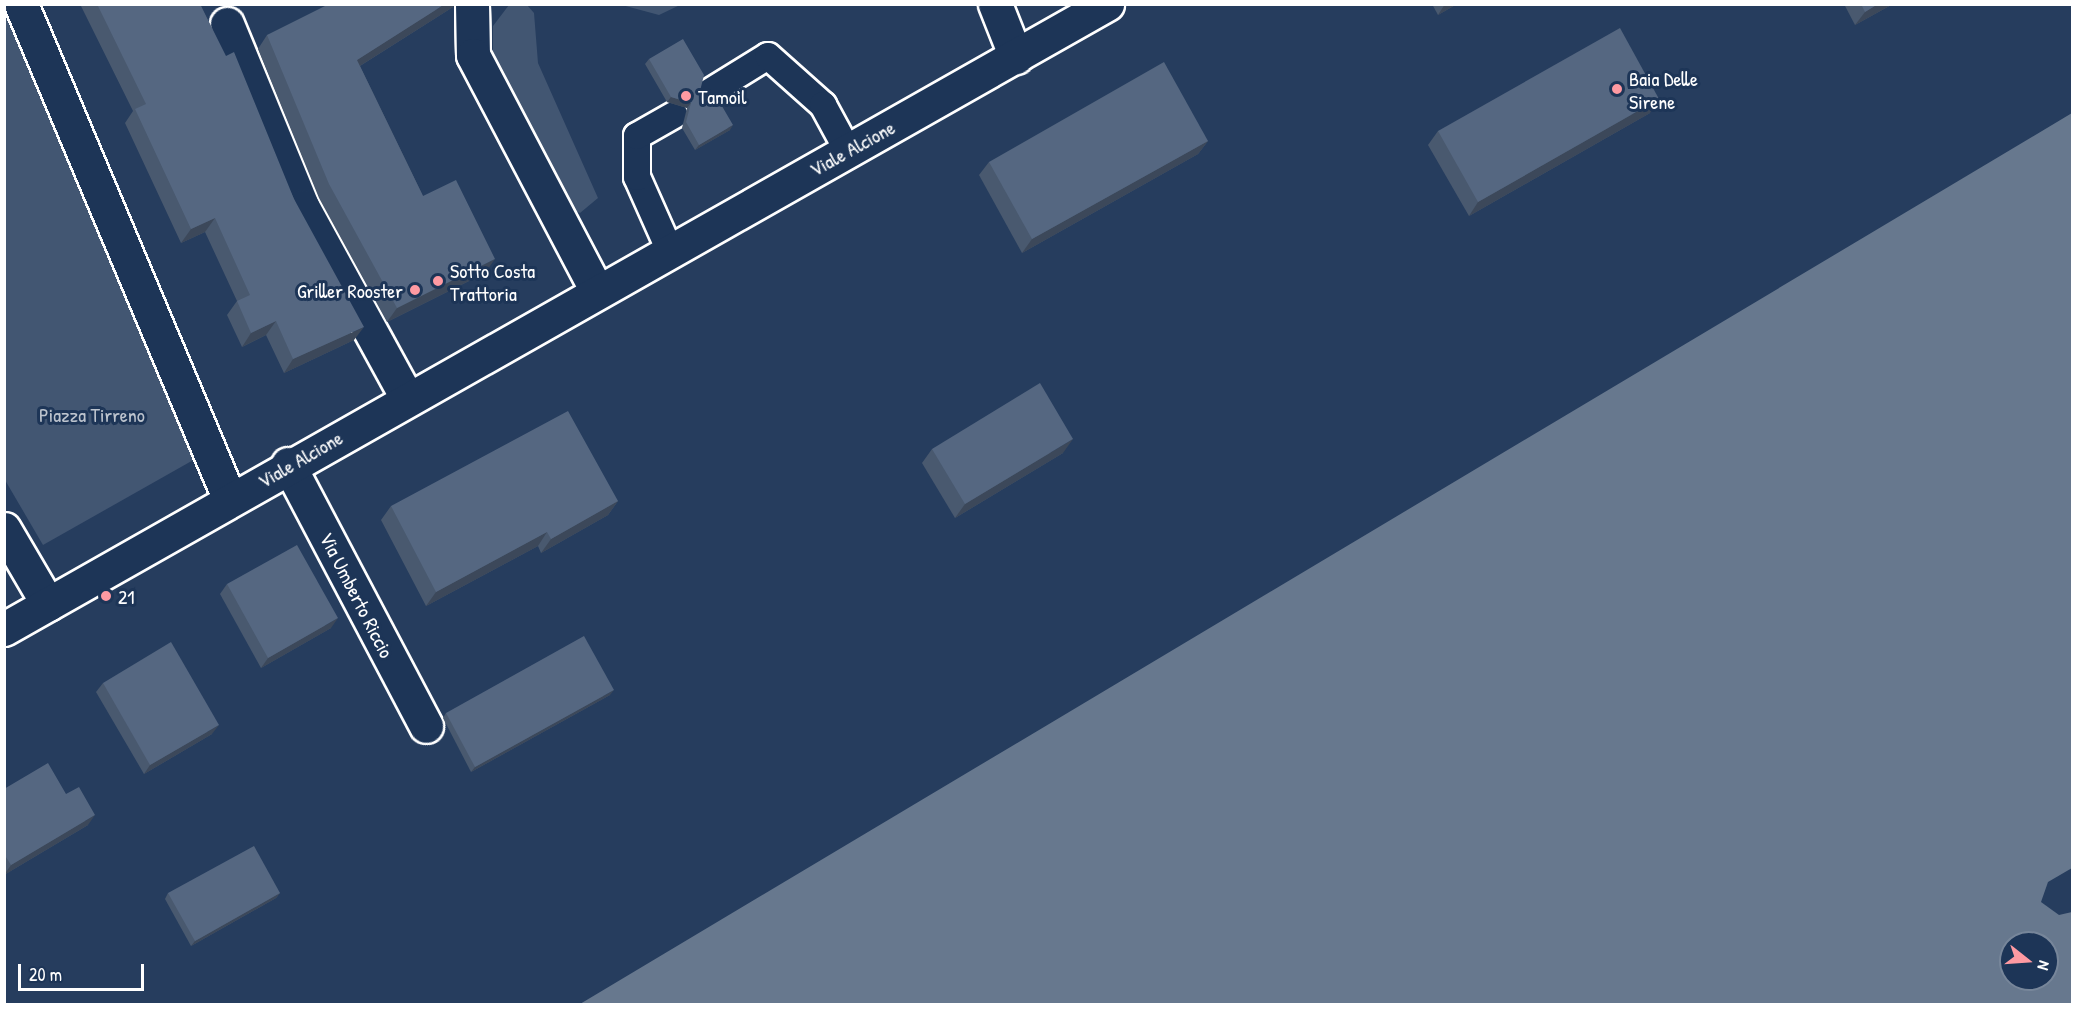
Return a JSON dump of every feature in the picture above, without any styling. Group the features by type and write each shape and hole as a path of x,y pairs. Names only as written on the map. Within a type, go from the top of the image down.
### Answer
{"street":[{"path":"21,4 230,500"},
{"path":"995,4 1016,57"},
{"name":"Viale Alcione","path":"4,629 288,465 1107,4"},
{"path":"480,9 473,55 597,291"},
{"path":"227,24 302,206 407,398"},
{"name":"Via Umberto Riccio","path":"288,465 426,726"},
{"path":"4,530 48,604"}],"lane":[{"path":"708,93 768,56 823,105 848,150"},
{"path":"670,250 637,177 638,136 674,115"}],"green space":[{"name":"Piazza Tirreno","path":"4,5 204,454 43,545 5,480"},
{"path":"509,5 527,5 534,13 538,63 598,198 580,213 573,210 514,113 493,55 493,26"},
{"path":"622,5 680,5 659,15"}],"shaded area":[{"path":"2072,113 2072,1004 580,1004"}],"pier":[{"path":"2072,868 2072,912 2059,915 2041,902 2048,882"}],"building":[{"path":"97,4 200,4 226,56 234,52 294,199 364,327 293,359 276,321 251,333 237,301 250,295 215,218 191,229 135,109 146,104"},
{"path":"329,4 445,4 357,60 423,196 456,180 495,259 397,308 329,184 267,35"},
{"path":"1861,4 1878,4 1865,12"},
{"path":"1620,28 1659,99 1478,202 1438,131"},
{"path":"683,39 704,75 699,95 705,101 719,101 733,125 699,145 686,122 691,103 671,97 649,59"},
{"path":"1164,62 1208,141 1032,239 989,162"},
{"path":"1040,383 1073,439 965,504 932,449"},
{"path":"568,411 618,501 551,539 547,532 436,592 391,506"},
{"path":"297,545 338,618 268,658 227,584"},
{"path":"584,636 614,690 475,767 446,713"},
{"path":"171,642 219,725 150,765 103,683"},
{"path":"48,763 66,794 79,787 95,815 11,865 4,854 4,789"},
{"path":"254,846 280,893 195,941 168,893"}],"place":[{"name":"Baia Delle Sirene","path":"1617,89"},
{"name":"Tamoil","path":"686,96"},
{"name":"Sotto Costa Trattoria","path":"438,281"},
{"name":"Griller Rooster","path":"415,290"},
{"name":"21","path":"106,596"}]}
